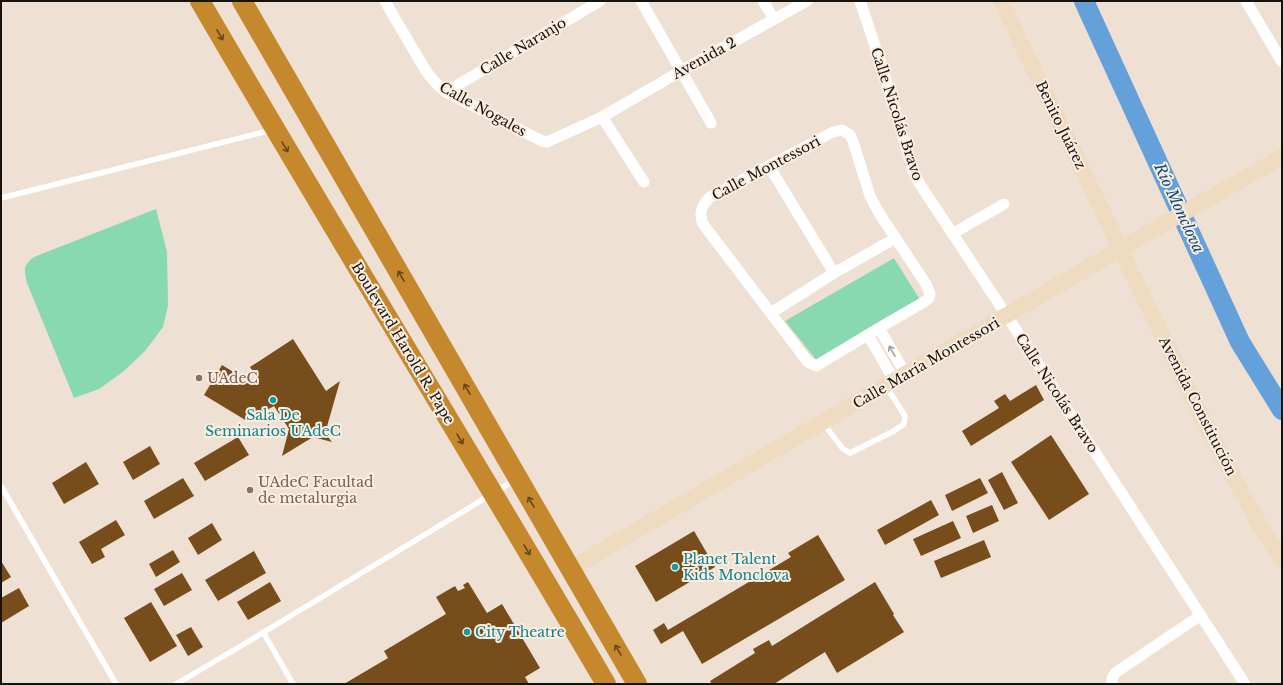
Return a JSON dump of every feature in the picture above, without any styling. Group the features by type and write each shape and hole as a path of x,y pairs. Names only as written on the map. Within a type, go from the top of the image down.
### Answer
{"highway":[{"name":"Boulevard Harold R. Pape","path":"200,1 274,129 606,684"},
{"path":"242,1 637,684"}],"main road":[{"name":"Benito Juárez","path":"1001,1 1128,245"},
{"name":"Calle María Montessori","path":"570,569 895,379 1282,157"},
{"name":"Avenida Constitución","path":"1128,245 1217,446 1259,524 1282,560"}],"street":[{"name":"Calle Naranjo","path":"446,92 600,1"},
{"path":"641,1 711,123"},
{"path":"763,1 774,19"},
{"name":"Avenida 2","path":"532,136 547,142 602,117 807,1"},
{"name":"Calle Nicolás Bravo","path":"860,1 883,70 913,171 924,193 1007,316 1245,684"},
{"path":"1246,1 1282,62"},
{"name":"Calle Nogales","path":"387,2 431,78 438,86 446,92 532,136"},
{"path":"602,117 644,182"},
{"name":"Calle Montessori","path":"842,130 848,132 853,141 870,196 879,213 896,238 926,284 930,294 929,298 816,366 808,362 703,224 701,219 701,210 704,203 710,196 834,132 842,130"},
{"path":"768,166 834,273"},
{"path":"952,234 1004,204"},
{"path":"771,313 834,273 896,238"},
{"path":"879,328 895,379"},
{"path":"868,335 895,379"},
{"path":"1112,682 1115,673 1201,614"}],"lane":[{"path":"1,198 274,129"},
{"path":"823,422 842,449 850,453 894,431 904,424 905,416 900,407 895,379"},
{"path":"176,684 518,478"},
{"path":"1,486 116,684"},
{"path":"263,632 293,684"}],"green space":[{"path":"156,209 167,252 168,306 163,327 145,351 124,371 99,389 74,398 27,283 25,271 26,265 34,257"},
{"path":"894,258 922,303 818,362 785,321"}],"building":[{"name":"Sala De Seminarios UAdeC","path":"293,339 326,391 340,381 326,430 323,431 332,442 313,437 282,456 289,429 274,406 247,421 204,395 222,365 253,384 259,381 250,367"},
{"path":"1036,385 1044,400 971,446 962,431 999,408 994,401 1005,394 1010,401"},
{"path":"1051,435 1089,494 1049,520 1011,462"},
{"path":"238,437 249,455 205,481 194,463"},
{"path":"150,446 160,464 133,480 123,462"},
{"path":"86,462 99,484 64,504 52,483"},
{"path":"1002,472 1018,503 1004,510 988,480"},
{"path":"183,478 194,496 154,519 144,501"},
{"path":"980,478 988,493 952,511 945,495"},
{"path":"931,500 939,515 885,545 877,530"},
{"path":"992,505 999,521 973,533 966,516"},
{"path":"116,520 125,535 101,549 105,557 92,564 79,542"},
{"path":"953,521 961,538 921,556 913,539"},
{"path":"212,523 222,540 198,555 188,538"},
{"name":"Planet Talent Kids Monclova","path":"694,531 715,567 656,602 635,566"},
{"path":"818,535 845,580 702,664 683,631 661,644 653,630 664,623 668,630 791,557 788,553"},
{"path":"984,540 991,557 941,578 934,561"},
{"path":"173,550 180,562 156,577 149,564"},
{"path":"254,551 266,573 218,601 205,580"},
{"path":"1,561 11,577 1,583"},
{"path":"182,573 192,590 164,606 154,589"},
{"path":"270,582 281,601 248,620 237,602"},
{"name":"City Theatre","path":"468,582 487,613 502,604 540,668 525,677 529,684 344,684 388,658 384,651 446,614 436,597 455,586 458,591 465,588 463,585"},
{"path":"875,582 904,632 837,673 825,652 774,684 712,684 710,681 755,653 753,649 769,640 772,646"},
{"path":"19,588 29,606 1,623 1,598"},
{"path":"151,602 177,646 150,662 124,618"},
{"path":"191,627 203,647 188,656 176,635"}],"waterway":[{"name":"Río Monclova","path":"1084,1 1240,342 1282,410"}],"place":[{"name":"UAdeC","path":"199,378"},
{"name":"Sala De Seminarios UAdeC","path":"273,400"},
{"name":"UAdeC Facultad de metalurgia","path":"250,490"},
{"name":"Planet Talent Kids Monclova","path":"675,567"},
{"name":"City Theatre","path":"467,632"}]}
